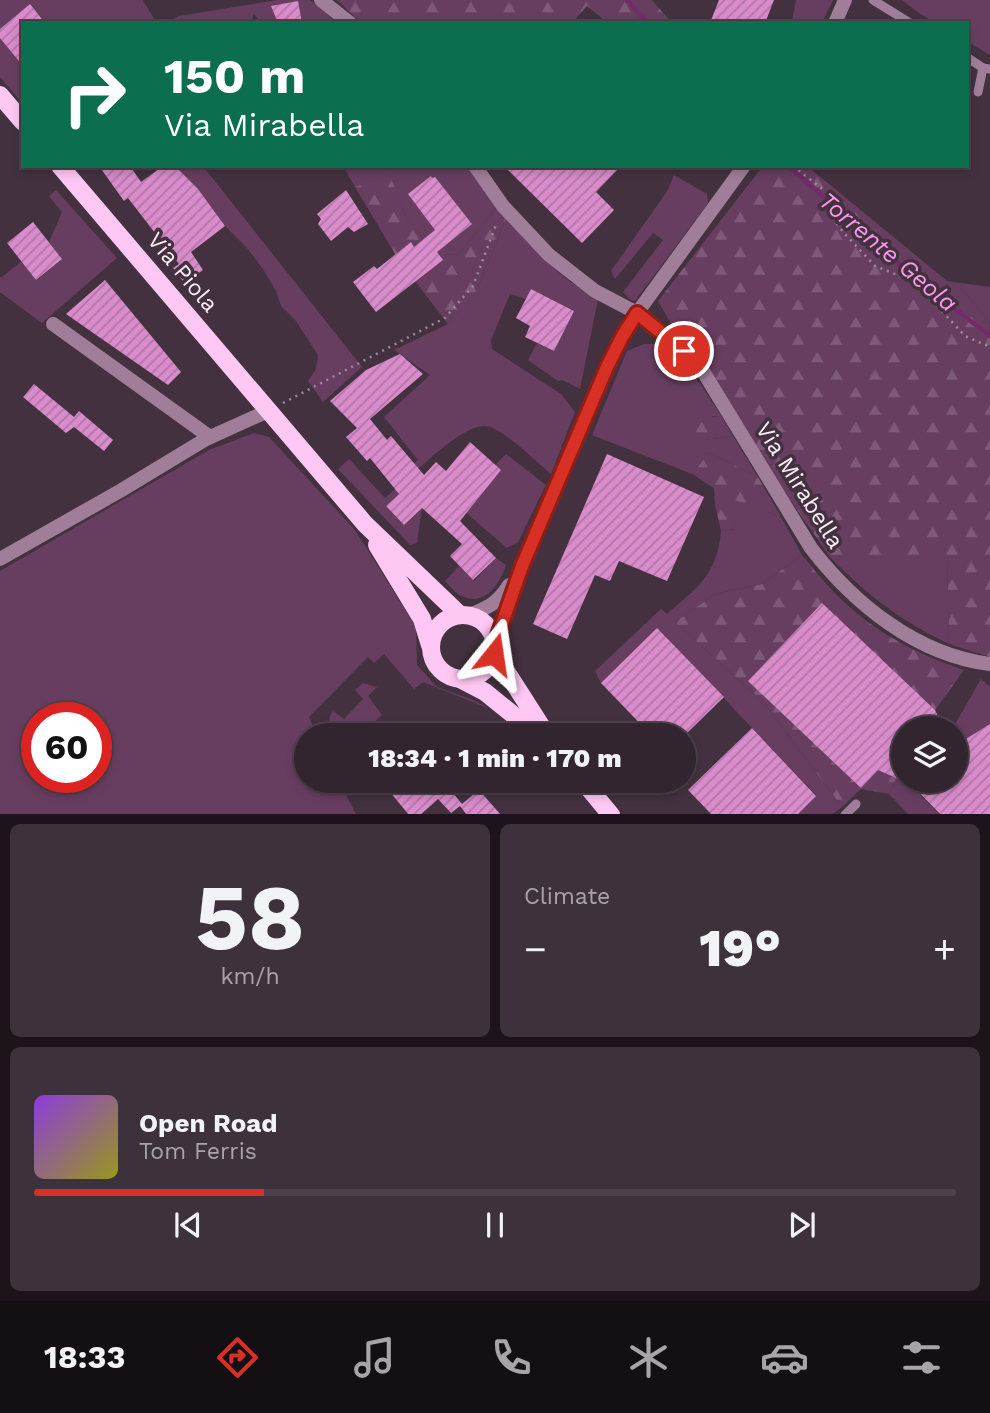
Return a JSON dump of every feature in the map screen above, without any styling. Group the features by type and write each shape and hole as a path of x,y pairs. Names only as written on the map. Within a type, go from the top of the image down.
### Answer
{"main road":[{"path":"0,95 21,120"},
{"name":"Via Piola","path":"62,168 365,524"},
{"path":"365,524 465,615"},
{"path":"365,524 422,619 431,655 438,668 446,675 485,692 523,723"},
{"path":"430,645 435,631 450,617 465,615 479,619 492,634 506,671 539,723"},
{"path":"460,679 471,678 484,671 491,663 495,647"},
{"path":"593,793 611,814"}],"street":[{"path":"321,0 347,21"},
{"path":"836,21 845,0"},
{"name":"Via Mirabella","path":"476,168 503,206 549,255 595,291 637,313 684,351 704,373 811,548 848,590 888,623 913,639 976,663 990,664"},
{"path":"495,647 522,566 622,337 743,168"},
{"path":"53,324 210,437"},
{"path":"0,559 210,437 268,411"},
{"path":"465,615 487,608 500,599 522,566"}],"lane":[{"path":"873,0 907,21"},
{"path":"969,59 986,69 978,92"},
{"path":"845,814 856,804"}],"path":[{"path":"796,168 839,202 831,215 843,232 876,266 915,282 965,336 990,346"},
{"path":"268,411 445,318 473,286 503,206"}],"green space":[{"path":"0,0 144,0 156,21 21,21 21,102 0,77"},
{"path":"277,0 310,0 334,21 259,21 254,14 251,21 170,21 179,16"},
{"path":"337,0 652,0 670,21 606,21 587,6 576,18 578,21 359,21"},
{"path":"796,0 833,0 823,21 792,21"},
{"path":"902,0 990,0 990,55 969,43 969,21 932,21"},
{"path":"177,168 205,168 362,367 323,402 308,381 316,369 318,355 296,321 281,306 263,269 225,226 198,189"},
{"path":"344,168 468,168 497,207 458,255 436,254 407,219 389,174 355,187"},
{"path":"761,168 809,168 947,281 963,290 990,323 990,657 952,645 949,641 947,557 830,557 721,401 701,348 671,324 658,301"},
{"path":"389,173 407,219 436,254 458,255 497,207 506,219 476,292 448,324 398,259 355,187"},
{"path":"674,175 707,194 708,203 635,301 629,299 623,292 663,240 653,233 615,279 611,271 668,190"},
{"path":"56,190 117,258 42,323 0,292 0,277 22,261 37,280 62,259 49,242 62,212 49,196"},
{"path":"506,219 548,263 569,281 598,299 580,389 562,380 558,381 528,360 537,343 554,351 573,310 531,289 526,299 510,294 491,340 492,349 561,394 575,412 551,474 513,441 490,427 481,426 470,430 447,445 407,479 410,484 386,506 404,525 422,508 417,543 410,545 338,469 349,459 385,498 406,480 396,478 418,460 384,417 430,375 394,350 448,324 476,292"},
{"path":"947,281 990,287 990,323 963,290"},
{"path":"644,344 659,344 678,356 722,417 712,416 705,440 733,436 758,477 709,453 692,474 592,435 627,351"},
{"path":"686,416 722,417 733,436 705,440 678,428"},
{"path":"254,433 269,437 355,530 416,627 417,665 437,687 490,709 423,682 414,689 384,654 374,663 368,657 309,717 312,723 294,723 294,793 345,793 356,814 0,814 0,571 209,450"},
{"path":"709,453 758,477 781,517 729,498 735,529 721,531 714,488 692,474"},
{"path":"506,454 546,485 518,542 507,548 442,492 480,495 500,471 495,465"},
{"path":"728,497 781,517 802,555 762,584 715,594 675,622 764,703 842,807 833,814 797,814 816,795 657,628 601,683 595,671 661,609 667,614 704,579 715,559 721,531 735,529"},
{"path":"802,555 826,584 869,623 915,650 964,670 935,710 924,716 891,716 889,794 861,789 842,807 764,703 675,622 715,594 762,584"},
{"path":"830,557 947,557 949,641 952,645 886,607"},
{"path":"496,558 506,565 496,586 484,596 470,599 462,596 445,581 459,566 474,581"},
{"path":"981,679 989,686 990,684 990,724 968,738 968,716 960,716"},
{"path":"363,683 377,687 368,696 382,715 373,723 329,723 333,711 344,719 363,699 355,690"},
{"path":"891,790 891,793 919,793 939,814 908,814 889,794"}],"building":[{"path":"719,0 774,0 766,21 711,21"},
{"path":"298,1 302,21 277,21 271,6"},
{"path":"30,4 43,21 21,21 21,64 0,38 0,29"},
{"path":"100,168 131,168 141,182 160,168 177,168 198,189 225,226 191,252 203,270 185,284 173,268 179,264 128,198 124,201"},
{"path":"506,168 619,168 596,192 614,210 582,243"},
{"path":"431,176 435,177 472,224 437,252 443,260 376,312 353,282 374,266 377,269 411,242 414,247 435,230 408,194"},
{"path":"346,190 368,224 354,232 348,227 331,241 318,224 321,219 317,214"},
{"path":"33,222 62,259 36,280 7,243"},
{"path":"105,280 181,372 168,385 66,314"},
{"path":"531,289 574,311 554,351 525,337 530,326 516,318"},
{"path":"400,354 423,374 370,419 387,440 391,436 424,475 436,462 446,471 470,442 501,470 460,521 496,558 473,580 450,556 462,544 422,508 404,525 386,506 399,494 370,458 367,461 346,437 357,428 330,401 366,370"},
{"path":"34,384 74,417 79,411 113,440 104,451 74,427 66,433 23,397"},
{"path":"607,454 704,497 667,581 619,561 610,581 595,575 567,639 533,624"},
{"path":"822,603 935,710 938,716 891,716 891,776 878,770 861,788 748,681"},
{"path":"657,628 724,697 696,724 639,723 601,683"},
{"path":"990,724 990,814 940,814 920,793 968,793 968,738"},
{"path":"752,728 816,796 798,814 711,814 691,793 696,793 696,782"},
{"path":"391,793 453,793 462,804 475,793 482,793 500,814 466,814 460,806 451,813 438,799 421,814 408,814"}],"waterway":[{"name":"Torrente Geola","path":"627,0 646,21"},
{"name":"Torrente Geola","path":"791,168 917,280 990,336"}],"route":[{"path":"494,654 522,566 607,367 637,313 684,351"}]}
